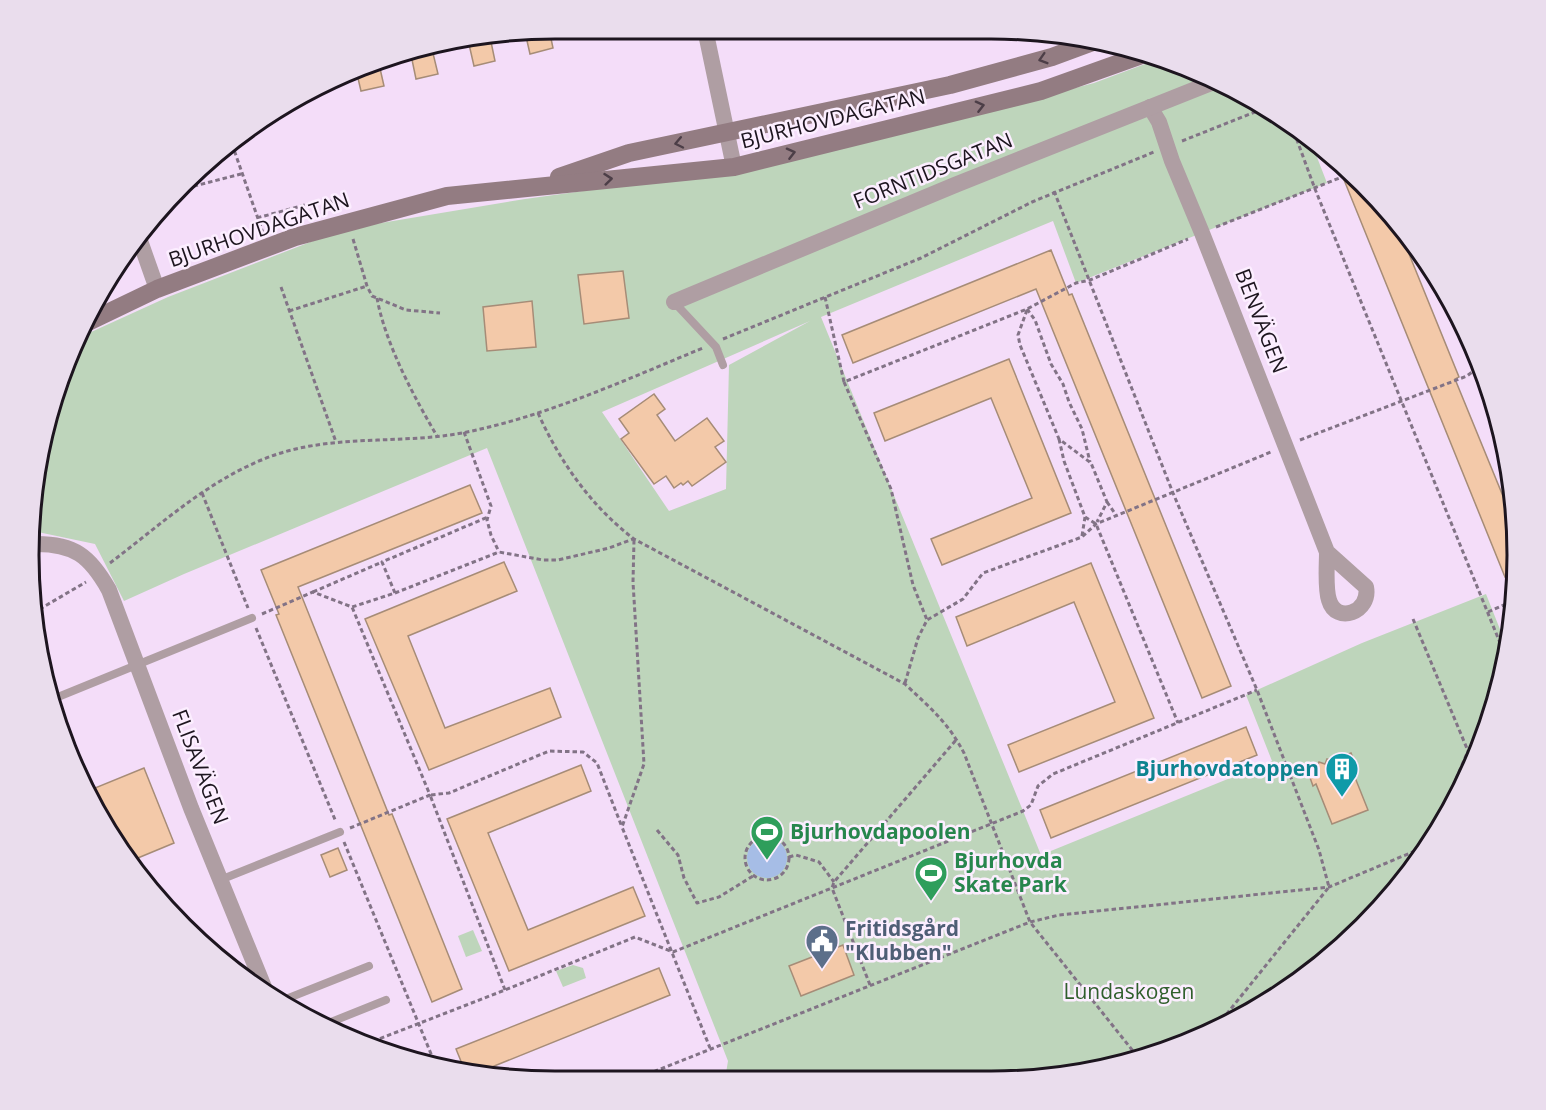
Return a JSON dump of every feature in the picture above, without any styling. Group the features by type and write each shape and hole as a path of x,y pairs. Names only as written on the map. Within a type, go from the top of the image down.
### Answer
{"main road":[{"name":"BJURHOVDAGATAN","path":"529,187 629,153 950,85 1052,57 1080,47"},
{"name":"BJURHOVDAGATAN","path":"97,318 157,289 295,237 447,196 734,167 1041,91 1131,59"}],"street":[{"path":"707,39 734,167"},
{"name":"FORNTIDSGATAN","path":"674,302 955,185 1205,86"},
{"name":"BENVÄGEN","path":"1150,107 1159,122 1172,161 1327,552"},
{"path":"142,246 157,289"},
{"name":"FLISAVÄGEN","path":"39,544 72,549 97,568 109,590 220,880 260,978"}],"lane":[{"path":"674,302 712,344 723,365"},
{"path":"59,696 252,618"},
{"path":"220,880 340,832"},
{"path":"290,998 369,966"},
{"path":"334,1021 386,1000"}],"path":[{"path":"1182,141 1255,112"},
{"path":"1297,140 1500,642"},
{"path":"234,151 263,233"},
{"path":"110,563 202,492 235,471 267,458 336,442 437,437 538,412 712,344 921,258 1054,192 1155,152"},
{"path":"194,186 241,174"},
{"path":"844,382 1027,309 1076,283 1090,280 1202,232 1342,177"},
{"path":"1054,192 1173,493 1257,690 1319,850 1329,887"},
{"path":"257,218 323,200 330,201 339,211"},
{"path":"352,239 372,296 406,310 440,313"},
{"path":"289,311 367,286"},
{"path":"281,287 336,442"},
{"path":"825,297 844,382 891,489 913,585 927,620"},
{"path":"377,298 379,310 397,358 421,410 437,437"},
{"path":"1027,309 1018,335 1020,345 1059,439 1064,461 1085,517 1082,537"},
{"path":"1027,309 1035,320 1051,364 1063,384 1082,429 1091,463 1107,502 1116,515"},
{"path":"904,684 918,638 927,620 963,599 983,573 1082,537 1096,524 1116,515 1285,446 1467,376 1473,371"},
{"path":"538,412 548,435 573,476 604,513 634,539 904,684 939,714 957,739 1030,922 1133,1051"},
{"path":"464,432 491,506 487,520 499,552"},
{"path":"1059,439 1091,463"},
{"path":"202,492 431,1055"},
{"path":"1096,524 1107,502"},
{"path":"252,618 488,517"},
{"path":"1085,517 1096,524 1178,723"},
{"path":"313,592 352,607 395,593 499,552 543,560 558,560 609,548 634,539"},
{"path":"622,827 644,764 633,582 634,539"},
{"path":"382,562 395,593"},
{"path":"42,608 89,580"},
{"path":"1488,612 1505,605"},
{"path":"352,607 430,795 505,990"},
{"path":"1413,619 1468,751 1464,760"},
{"path":"377,1039 635,937 673,952 992,825 1023,811 1030,805 1038,786 1053,774 1257,690"},
{"path":"870,985 832,888 834,882 957,739"},
{"path":"340,832 430,795 449,793 549,751 583,752 597,763 710,1048"},
{"path":"657,830 678,855 684,878 697,903 719,897 753,876"},
{"path":"767,835 778,838 786,846 789,857 788,866 777,878 769,881 753,876 746,867 744,856 748,845 756,838 767,835"},
{"path":"655,1071 1030,922 1059,915 1329,887 1413,852"},
{"path":"789,857 796,855 819,862 834,882"},
{"path":"1227,1014 1329,887"}],"green space":[{"name":"Lundaskogen","path":"1147,63 1219,92 1278,126 1316,155 1327,183 1076,283 1053,221 821,317 1041,855 1272,761 1246,695 1362,643 1486,594 1501,632 1489,689 1468,752 1438,813 1420,842 1379,895 1331,943 1278,984 1219,1018 1157,1044 1092,1061 1058,1067 991,1071 726,1071 728,1061 487,448 124,601 95,544 40,532 43,488 57,421 66,389 89,333 168,297 331,234 369,225 525,199 735,170 935,125 1094,83","holes":["810,321 729,365 726,489 669,511 602,412"]},
{"path":"473,930 482,951 466,957 458,936"},
{"path":"573,965 583,968 586,978 563,987 556,971"}],"water":[{"name":"Bjurhovdapoolen","path":"767,838 775,839 781,844 786,850 786,866 781,872 775,877 767,878 759,877 753,872 748,866 747,858 748,850 753,844 759,839"}],"building":[{"path":"551,39 553,48 530,54 527,40"},
{"path":"491,43 495,61 474,66 469,46"},
{"path":"433,54 438,74 416,79 412,60"},
{"path":"380,69 384,86 361,91 358,78"},
{"path":"1343,178 1379,215 1408,252 1459,377 1455,379 1504,498 1507,555 1505,577"},
{"path":"1051,250 1069,295 1072,294 1231,686 1202,698 1036,289 853,363 842,335"},
{"path":"623,271 629,318 584,324 578,275"},
{"path":"532,301 536,347 487,351 483,307"},
{"path":"1009,359 1071,513 942,565 931,539 1032,498 991,398 885,441 874,413"},
{"path":"654,394 665,409 657,415 675,441 707,418 724,441 715,447 726,462 692,486 688,481 674,488 666,476 654,484 621,439 629,433 619,419"},
{"path":"470,485 482,513 298,587 389,815 392,814 462,989 432,1002 276,615 279,614 261,570"},
{"path":"504,562 517,591 408,636 445,728 550,688 561,717 429,770 365,619"},
{"path":"1091,563 1154,718 1019,772 1008,745 1115,702 1074,602 967,646 956,617"},
{"path":"1246,727 1257,755 1051,838 1040,810"},
{"name":"Bjurhovdatoppen","path":"1351,753 1357,768 1352,770 1368,810 1332,824 1316,784 1313,786 1308,772 1317,768 1319,762 1325,764 1327,759 1333,761 1335,755 1341,757"},
{"path":"581,765 591,791 488,833 528,930 633,887 645,916 509,971 447,819"},
{"path":"144,768 174,843 138,858 95,788"},
{"path":"338,848 347,870 330,877 321,855"},
{"name":"Fritidsgård \"Klubben\"","path":"843,945 854,975 801,996 789,966"},
{"path":"659,968 670,995 491,1067 461,1062 456,1049"}],"place":[{"name":"Bjurhovdatoppen","path":"1342,798"},
{"name":"Bjurhovdapoolen","path":"767,861"},
{"name":"Bjurhovda Skate Park","path":"931,902"},
{"name":"Fritidsgård \"Klubben\"","path":"822,970"}]}
